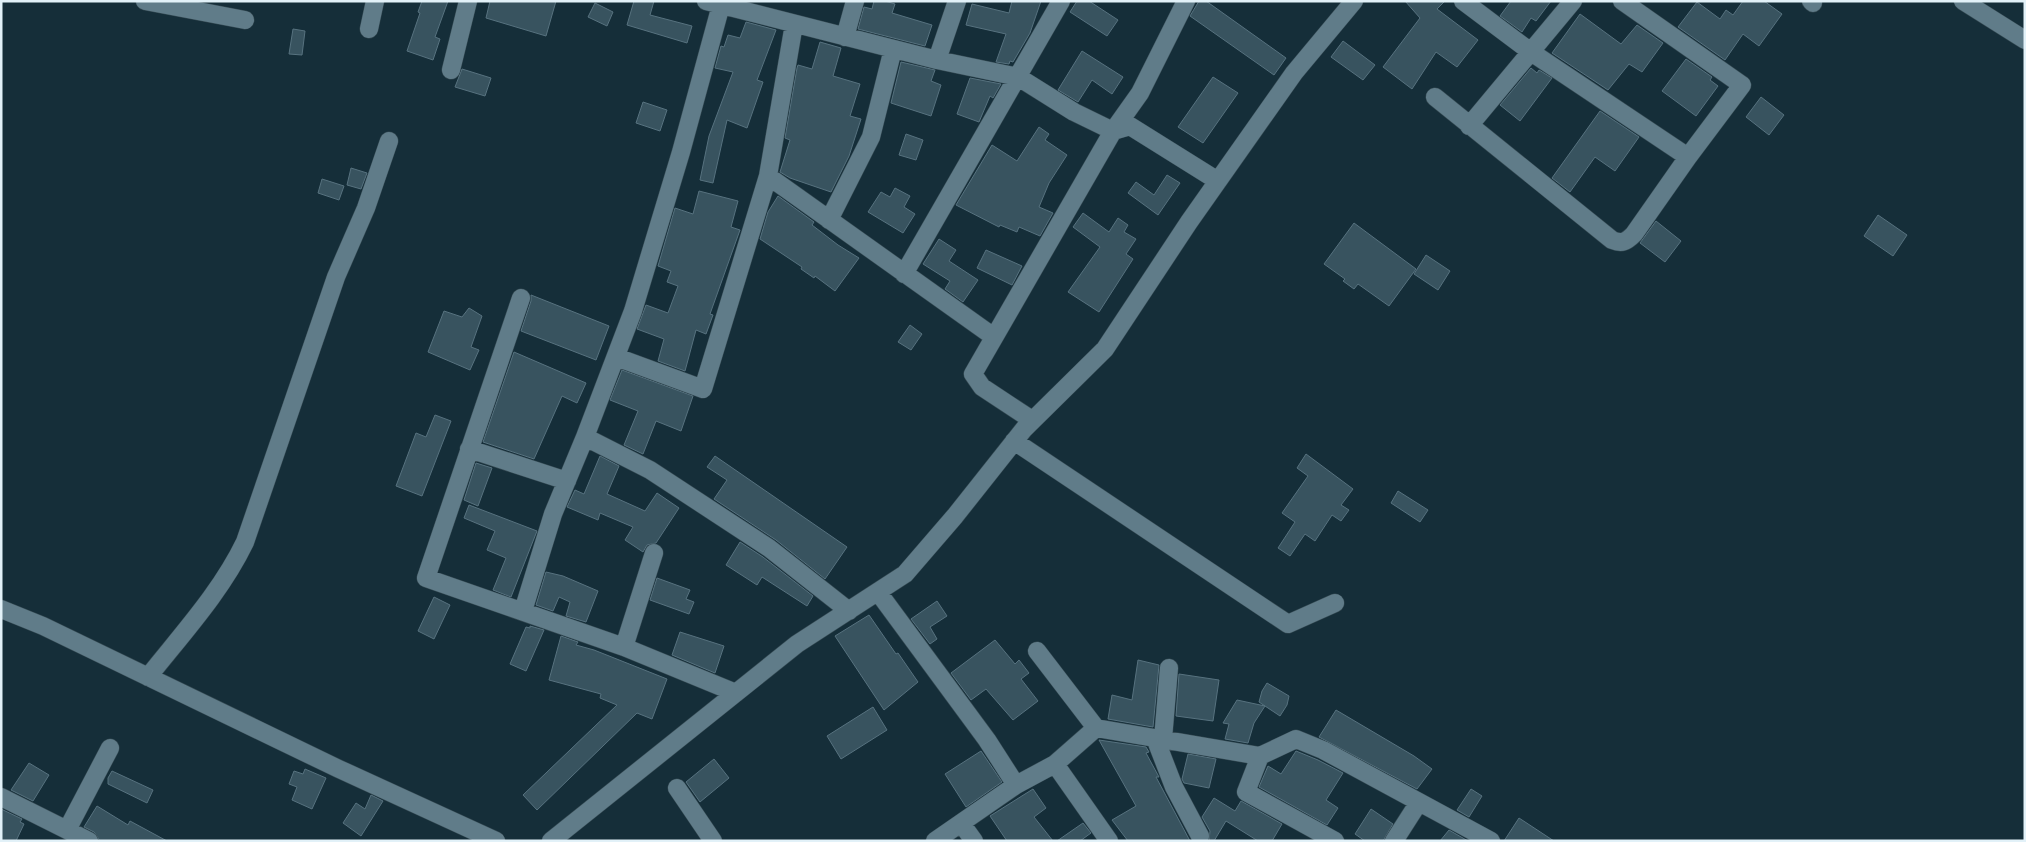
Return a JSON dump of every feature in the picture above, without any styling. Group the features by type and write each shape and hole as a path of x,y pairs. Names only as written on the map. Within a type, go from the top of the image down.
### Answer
{"street":[{"path":"145,1 245,20"},
{"path":"369,29 375,1"},
{"path":"451,70 468,1"},
{"path":"845,37 855,1"},
{"path":"937,60 957,1"},
{"path":"904,274 1061,1"},
{"path":"1032,420 982,387 973,374 1113,131 1140,93 1186,1"},
{"path":"551,841 797,644 905,574 955,516 1032,420 1106,348 1218,181 1294,73 1354,1"},
{"path":"1463,1 1531,52 1688,157"},
{"path":"1470,126 1573,1"},
{"path":"1435,96 1612,240 1620,243 1627,241 1742,86 1622,1"},
{"path":"1963,1 2025,40"},
{"path":"523,611 553,514 585,437 633,311 672,180 712,2 937,60 1018,77 1074,112 1113,131 1130,126 1218,181"},
{"path":"616,357 703,389 768,176 794,24"},
{"path":"829,220 871,137 893,49"},
{"path":"148,677 219,587 234,565 245,542 336,276 366,208 389,141"},
{"path":"768,176 994,337"},
{"path":"521,298 426,578 624,647 736,693"},
{"path":"585,437 650,470 753,537 849,611"},
{"path":"1014,441 1288,624 1336,603"},
{"path":"469,449 567,481"},
{"path":"624,647 654,553"},
{"path":"878,592 981,732 1016,785"},
{"path":"1,609 43,626 339,769 496,841"},
{"path":"1038,651 1096,728 1260,756 1296,739 1323,750 1491,841"},
{"path":"1169,668 1159,739 1174,787 1200,836"},
{"path":"935,841 1016,785 1055,764 1096,728"},
{"path":"67,830 110,748"},
{"path":"1260,756 1246,792 1335,841"},
{"path":"1055,764 1109,841"},
{"path":"677,788 713,841"},
{"path":"1,797 89,841"},
{"path":"1394,841 1419,802"},
{"path":"961,823 974,841"}],"building":[{"path":"422,1 448,1 435,37 440,39 433,60 407,51 420,13 418,12"},
{"path":"490,1 556,1 546,36 486,18"},
{"path":"634,1 654,1 650,15 692,26 687,43 627,25"},
{"path":"874,1 885,1 895,4 892,13 932,25 925,46 858,29 864,7 872,9"},
{"path":"1012,1 1041,1 1030,33 1013,62 1010,61 1009,64 996,62 1006,34 966,25 972,4 1009,13"},
{"path":"1077,1 1089,1 1118,20 1107,36 1070,12"},
{"path":"1199,1 1206,1 1286,58 1274,75 1190,16"},
{"path":"1405,1 1445,1 1437,9 1478,40 1457,67 1436,52 1412,89 1383,67 1420,18"},
{"path":"1511,1 1551,1 1536,21 1531,18 1522,32 1500,16"},
{"path":"1743,1 1764,1 1782,14 1759,46 1743,34 1725,60 1678,27 1697,2 1720,19 1726,10 1733,15"},
{"path":"595,3 613,12 607,26 588,17"},
{"path":"1580,14 1621,44 1637,25 1663,43 1642,72 1629,64 1608,90 1552,53"},
{"path":"746,22 776,30 757,80 763,82 747,128 727,120 713,183 700,180 709,136 733,72 715,68 721,46 724,47 728,35 740,38"},
{"path":"293,29 305,31 302,55 289,54"},
{"path":"1343,41 1375,65 1363,80 1331,57"},
{"path":"820,42 841,48 833,76 860,84 850,116 861,119 849,156 831,192 790,178 780,172 790,140 785,138 797,68 798,65 812,69"},
{"path":"1082,51 1123,77 1112,94 1092,80 1078,102 1058,90"},
{"path":"1686,59 1712,77 1710,80 1718,86 1696,116 1662,91"},
{"path":"901,62 935,70 931,81 941,85 931,116 891,103"},
{"path":"1531,68 1537,73 1539,70 1552,78 1520,121 1500,105"},
{"path":"462,69 491,78 485,96 455,87"},
{"path":"1213,77 1238,93 1203,143 1178,127"},
{"path":"970,78 1001,84 993,98 990,96 979,122 957,114"},
{"path":"1761,97 1784,115 1769,135 1746,117"},
{"path":"643,102 667,110 660,131 636,123"},
{"path":"1600,111 1639,137 1615,171 1595,157 1570,192 1552,178"},
{"path":"1039,127 1049,134 1045,140 1067,155 1049,183 1039,207 1053,213 1040,236 1019,227 1017,232 1000,225 999,227 956,205 992,145 1017,161"},
{"path":"906,134 923,140 916,160 899,155"},
{"path":"351,168 367,173 361,189 347,185"},
{"path":"1167,175 1180,183 1158,215 1128,193 1136,182 1154,195"},
{"path":"322,179 344,186 339,200 318,193"},
{"path":"895,188 910,196 904,207 915,214 903,233 868,212 881,192 890,197"},
{"path":"699,191 738,201 731,227 740,230 710,314 713,315 706,334 696,330 685,371 658,361 664,339 637,329 646,305 668,313 678,286 667,282 671,271 658,266 675,208 693,214"},
{"path":"778,196 814,222 812,225 838,245 859,258 835,291 760,239 768,212"},
{"path":"1083,213 1109,232 1118,218 1128,225 1124,232 1136,239 1126,254 1133,259 1099,312 1068,292 1100,247 1073,227"},
{"path":"1878,215 1907,235 1893,256 1864,236"},
{"path":"1656,221 1681,241 1665,262 1640,243"},
{"path":"1354,223 1416,269 1389,306 1358,284 1354,289 1343,281 1345,279 1324,264"},
{"path":"939,239 956,250 949,261 978,280 963,302 945,289 950,281 923,264"},
{"path":"986,250 1022,266 1012,285 977,268"},
{"path":"1426,255 1450,271 1438,290 1414,274"},
{"path":"531,295 609,326 596,360 521,331 531,301"},
{"path":"469,308 482,316 471,347 479,350 470,370 428,352 444,311 462,317"},
{"path":"910,325 922,334 911,350 898,342"},
{"path":"514,352 586,383 577,403 562,396 534,459 483,442"},
{"path":"622,370 693,396 681,431 656,421 643,454 624,445 638,411 610,400"},
{"path":"435,415 451,421 422,496 396,486 416,433 426,437"},
{"path":"1306,454 1353,489 1341,505 1349,510 1341,521 1332,515 1315,541 1305,534 1290,556 1278,548 1295,522 1282,513 1308,476 1297,468"},
{"path":"600,456 619,466 607,494 645,511 657,493 679,508 656,543 647,545 643,552 625,540 633,527 600,513 598,520 567,507 575,490 584,494"},
{"path":"715,456 847,547 825,579 776,540 714,499 727,480 707,467"},
{"path":"476,463 492,468 478,506 464,500"},
{"path":"1398,491 1428,510 1420,522 1391,503"},
{"path":"469,505 537,531 511,597 493,590 506,558 487,550 495,531 464,518"},
{"path":"740,542 763,557 813,596 807,606 762,577 757,585 726,565"},
{"path":"546,572 563,576 598,591 586,622 566,616 570,602 559,597 553,611 536,605"},
{"path":"657,578 690,590 686,599 694,602 689,614 650,600"},
{"path":"434,597 450,605 434,639 418,631"},
{"path":"937,601 947,616 930,627 937,639 930,644 911,619"},
{"path":"869,615 918,682 884,710 835,636"},
{"path":"530,626 544,630 526,671 510,664 526,627 530,628"},
{"path":"680,632 724,646 715,673 672,655"},
{"path":"561,636 578,642 576,645 594,650 667,679 652,719 637,713 537,810 523,795 617,705 600,698 601,694 549,680"},
{"path":"995,640 1015,664 1019,660 1029,673 1021,679 1038,701 1013,720 986,689 971,700 951,673"},
{"path":"1138,660 1159,665 1153,727 1108,719 1112,695 1132,700"},
{"path":"1179,674 1219,680 1213,721 1176,716"},
{"path":"1267,683 1289,696 1287,705 1280,716 1259,702 1262,691"},
{"path":"1237,700 1265,706 1254,723 1248,743 1225,739 1229,724 1223,723"},
{"path":"873,707 887,730 841,759 827,736"},
{"path":"1336,710 1414,756 1432,769 1417,789 1319,737"},
{"path":"1099,740 1146,747 1149,752 1146,753 1159,777 1156,777 1190,841 1128,841 1112,820 1136,806"},
{"path":"981,751 1002,782 966,807 945,774"},
{"path":"1296,751 1343,773 1326,800 1338,808 1327,825 1259,787 1268,766 1281,774"},
{"path":"1188,754 1216,759 1209,788 1184,783 1182,779"},
{"path":"714,759 729,778 700,802 686,782"},
{"path":"29,763 49,775 33,801 11,790"},
{"path":"305,769 326,778 312,809 292,800 297,787 289,784 294,771 303,774"},
{"path":"112,771 153,790 147,803 108,784 108,778"},
{"path":"1033,789 1046,808 1034,817 1053,841 1007,841 990,816"},
{"path":"1471,789 1482,796 1469,817 1457,810"},
{"path":"371,795 383,801 361,836 343,823 356,803 365,809"},
{"path":"1214,798 1235,811 1241,801 1282,824 1272,841 1258,841 1226,821 1214,841 1209,841 1210,831 1202,817"},
{"path":"97,806 128,825 130,821 167,841 100,841 94,832 84,827"},
{"path":"1,809 22,819 20,822 24,824 16,841 1,841"},
{"path":"1371,809 1393,824 1383,841 1365,841 1355,834"},
{"path":"1519,818 1554,841 1504,841"},
{"path":"1083,823 1091,833 1080,841 1057,841"},
{"path":"1449,830 1468,841 1440,841"}]}
